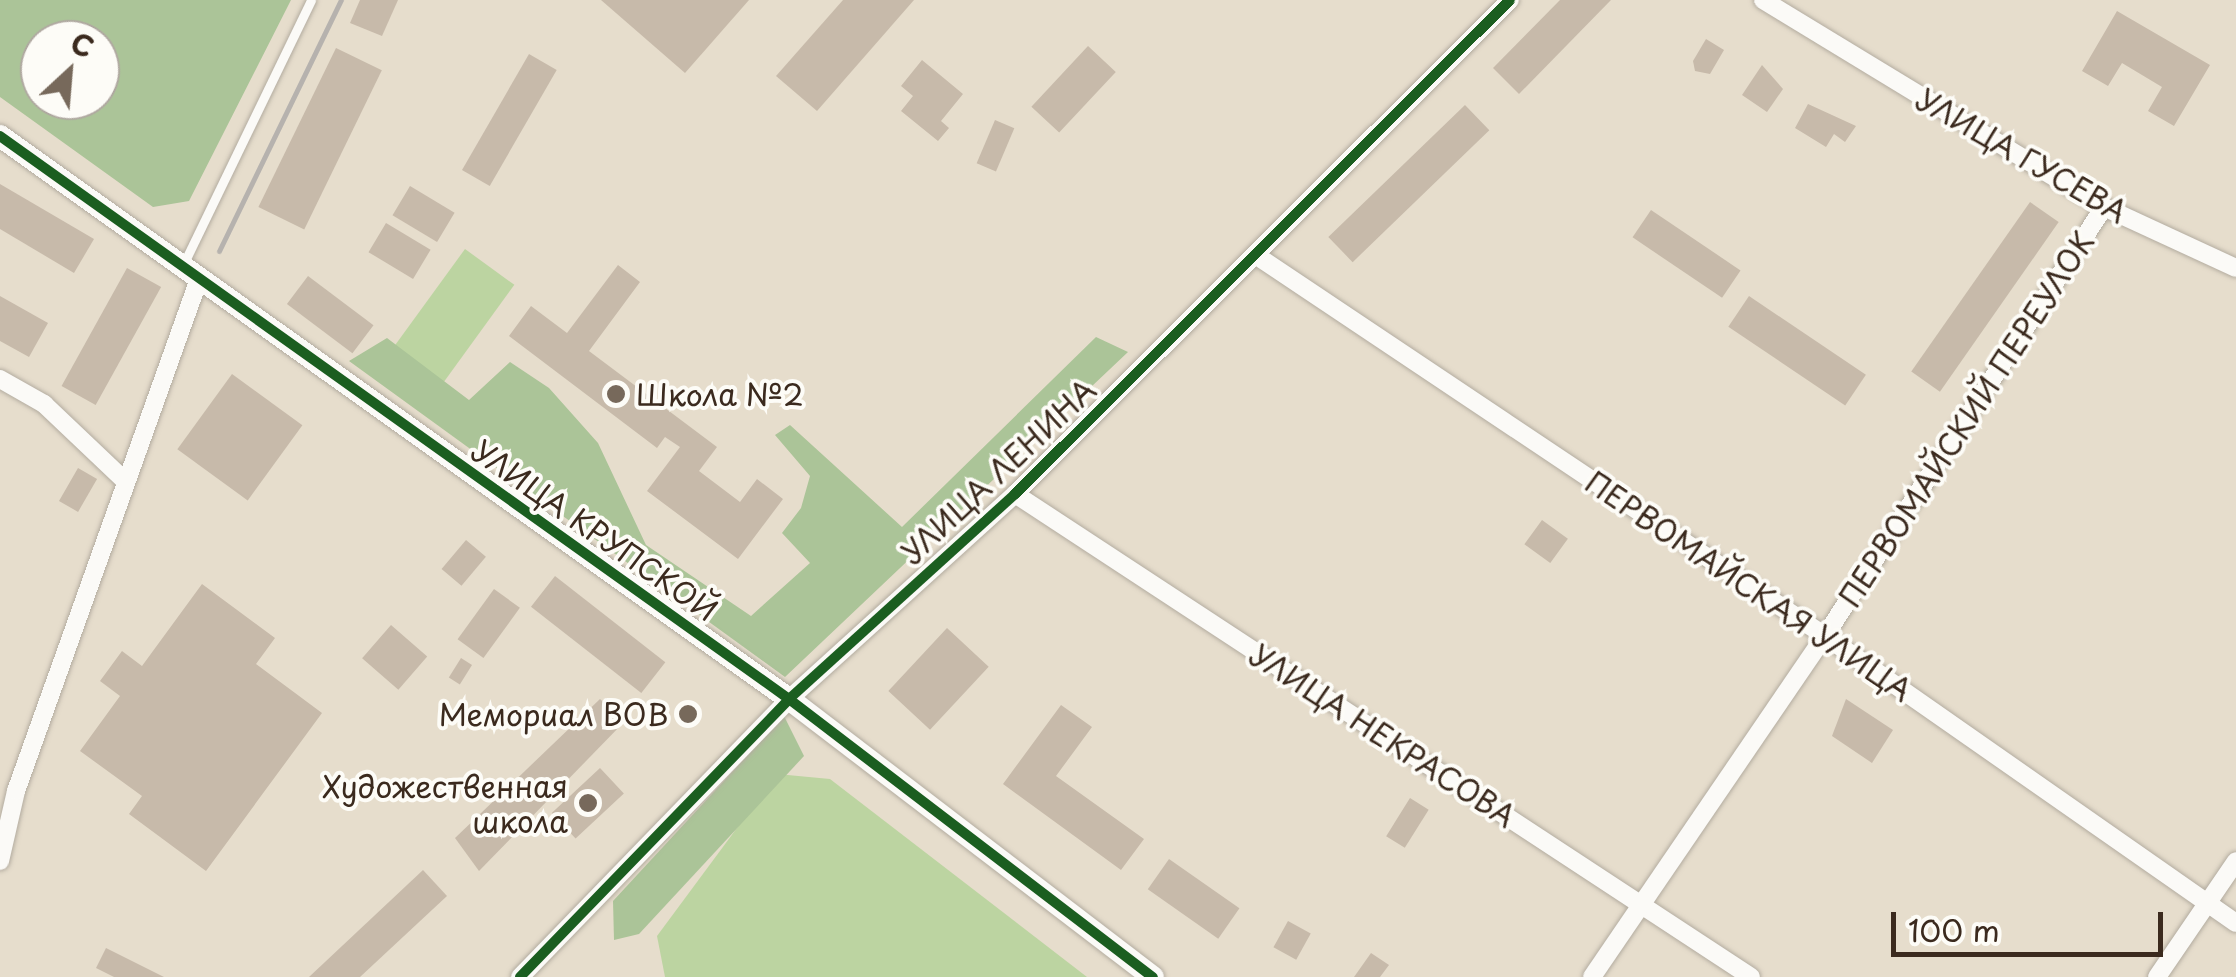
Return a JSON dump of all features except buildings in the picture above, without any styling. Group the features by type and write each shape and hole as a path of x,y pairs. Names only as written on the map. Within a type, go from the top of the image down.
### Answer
{"street":[{"name":"УЛИЦА ЛЕНИНА","path":"520,977 789,699 1016,494 1510,0"},
{"name":"УЛИЦА ГУСЕВА","path":"1762,0 2104,207 2236,268"},
{"name":"УЛИЦА КРУПСКОЙ","path":"0,136 789,699 1153,977"},
{"name":"ПЕРВОМАЙСКИЙ ПЕРЕУЛОК","path":"1592,977 1825,636 2104,207"},
{"name":"ПЕРВОМАЙСКАЯ УЛИЦА","path":"1256,256 1825,636 2236,923"},
{"path":"0,861 8,787 124,480 190,273"},
{"path":"0,379 44,404 124,480"},
{"name":"УЛИЦА НЕКРАСОВА","path":"1016,494 1751,977"},
{"path":"2157,977 2236,861"}],"lane":[{"path":"190,273 311,0"}],"green space":[{"path":"0,0 291,0 189,201 153,207 32,120 120,120 120,20 20,20 20,111 0,97"},
{"path":"465,249 514,285 441,385 392,349"},
{"path":"1096,337 1128,352 785,677 349,361 387,338 469,400 510,362 549,388 598,443 646,545 751,616 810,563 782,533 801,508 810,476 775,435 790,425 902,527"},
{"path":"784,716 804,756 639,934 614,940 613,901"},
{"path":"777,774 830,779 1087,977 665,977 657,936"}],"railway":[{"path":"219,251 341,0"}],"cycle path":[{"path":"520,977 789,699 1015,494 1510,0"},
{"path":"0,136 789,699 1153,977"}],"place":[{"name":"Школа №2","path":"616,394"},
{"name":"Мемориал ВОВ","path":"688,714"},
{"name":"Художественная школа","path":"588,803"}]}
